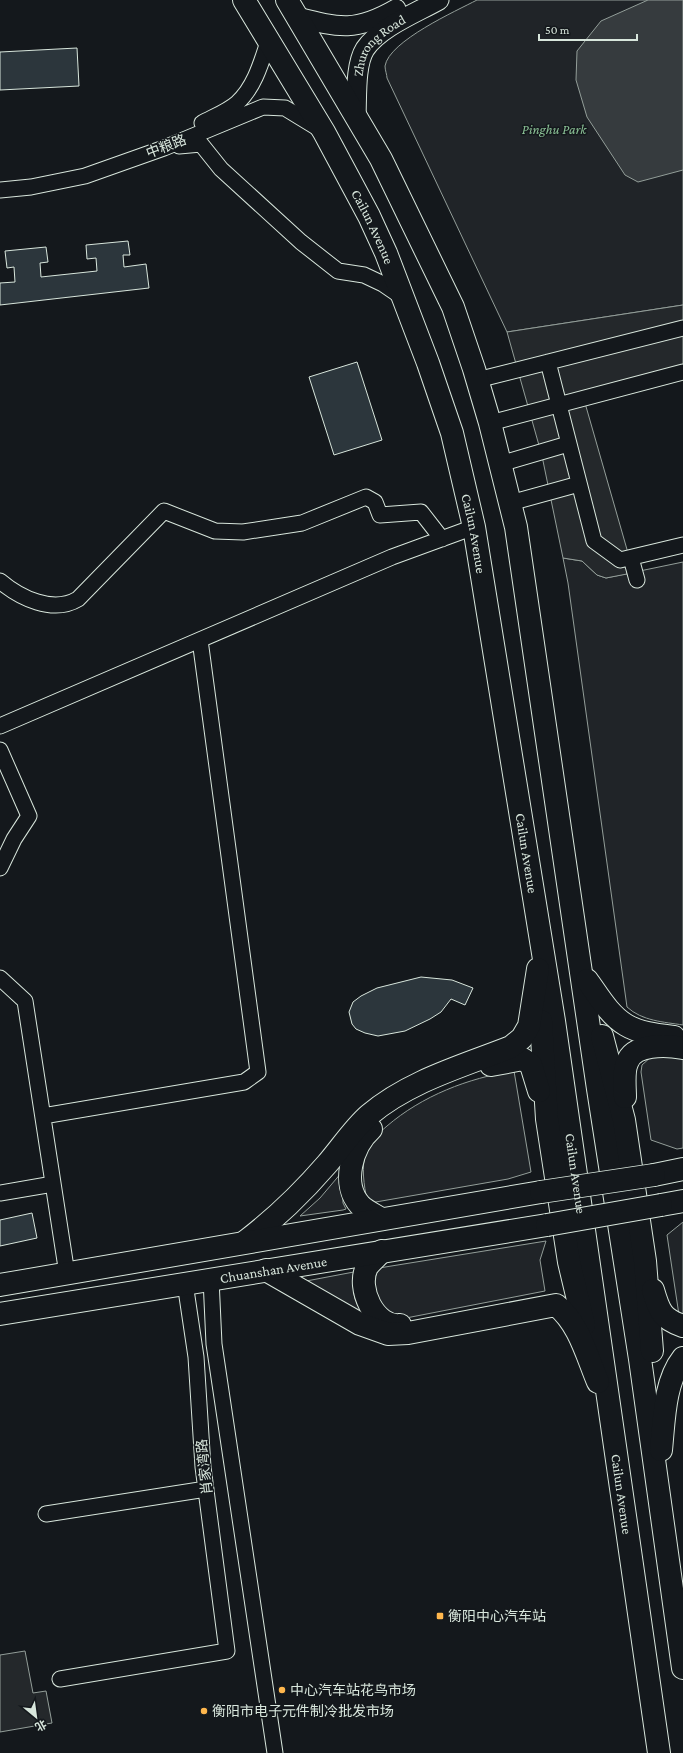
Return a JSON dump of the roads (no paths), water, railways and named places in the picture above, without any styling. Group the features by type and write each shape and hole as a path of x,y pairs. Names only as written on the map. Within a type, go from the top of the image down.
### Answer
{"highway":[{"name":"Cailun Avenue","path":"244,0 324,132 369,216 428,363 452,433 474,527 554,1021 592,1291 620,1470 659,1753"},
{"path":"292,8 381,159 452,307 490,423 510,503 522,561 576,936 640,1359 683,1668"},
{"path":"382,1251 367,1268 364,1286 368,1301 378,1318 386,1324 398,1326 554,1295 560,1290 547,1118 534,896"},
{"path":"576,936 624,1120 645,1261 667,1555"},
{"path":"243,1243 277,1217 328,1164 368,1116 390,1099 413,1086 511,1046 522,1038 529,1026 538,970"},
{"path":"587,980 610,1011 625,1025 646,1032 683,1039"},
{"path":"624,1120 627,1062 635,1053 650,1047 668,1046 683,1048"},
{"path":"382,1219 361,1206 352,1194 351,1167 357,1149 369,1131 391,1111 419,1093 484,1067 523,1059 531,1065 547,1118"},
{"path":"0,1285 683,1169"},
{"name":"Chuanshan Avenue","path":"0,1314 382,1251 556,1228 683,1201"},
{"path":"556,1228 569,1262 620,1470"},
{"path":"645,1261 658,1310 670,1322 683,1326"},
{"path":"266,1270 360,1324 388,1334 408,1334 556,1305 565,1312 573,1322 599,1384"},
{"path":"660,1459 666,1400 677,1384 683,1358"}],"main road":[{"name":"Zhurong Road","path":"292,8 328,24 350,26 375,21 413,0"},
{"name":"Zhurong Road","path":"356,116 358,70 365,50 381,32 439,0"}],"street":[{"name":"中粮路","path":"0,183 28,181 83,169 160,142 203,123 237,103 250,87 262,62 269,39"},
{"name":"中粮路","path":"0,190 31,187 85,176 164,148 263,107 285,108 324,132"},
{"path":"164,148 201,144 226,174 301,242 338,271 364,275 383,284 402,297"},
{"path":"477,380 683,328"},
{"path":"548,362 594,542 620,560 683,545"},
{"path":"490,423 683,372"},
{"path":"500,464 568,444"},
{"path":"510,503 579,484"},
{"path":"0,581 15,593 42,603 57,606 70,604 78,599 164,511 215,531 243,532 302,523 366,497 375,502 380,515 421,512 442,539"},
{"path":"0,726 392,557 474,527"},
{"path":"630,558 637,580"},
{"path":"43,1116 244,1082 258,1072 200,640"},
{"path":"0,750 29,816 14,839 0,868"},
{"path":"0,978 25,1001 67,1274"},
{"path":"0,1193 53,1184"},
{"path":"211,1279 214,1344 275,1753"},
{"name":"肖家湾路","path":"60,1679 227,1650 206,1489 196,1357 185,1283"},
{"path":"46,1514 206,1489"}],"place":[{"name":"衡阳中心汽车站","path":"440,1616"},
{"name":"中心汽车站花鸟市场","path":"282,1690"},
{"name":"衡阳市电子元件制冷批发市场","path":"204,1711"}],"park label":[{"name":"Pinghu Park","path":"554,129"}]}
